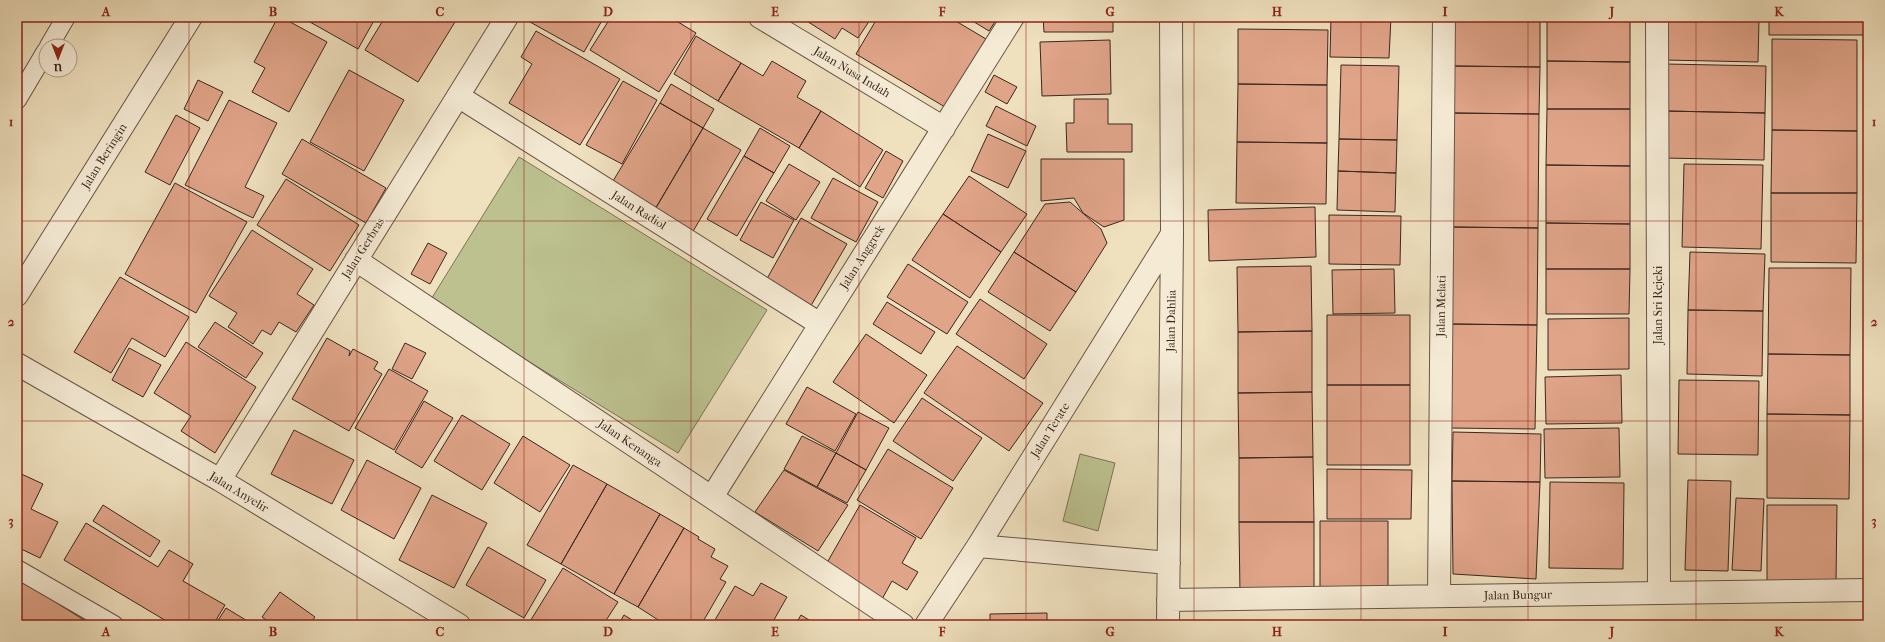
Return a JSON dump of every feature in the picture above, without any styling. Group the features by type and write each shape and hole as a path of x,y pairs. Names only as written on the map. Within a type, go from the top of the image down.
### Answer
{"street":[{"name":"Jalan Beringin","path":"17,295 191,17"},
{"name":"Jalan Gerbras","path":"220,480 507,17"},
{"name":"Jalan Nusa Indah","path":"760,17 944,128"},
{"name":"Jalan Anggrek","path":"712,498 1013,17"},
{"name":"Jalan Dahlia","path":"1168,625 1172,234 1171,17"},
{"name":"Jalan Melati","path":"1438,596 1444,17"},
{"name":"Jalan Sri Rejeki","path":"1656,17 1659,593"},
{"name":"Jalan Radiol","path":"458,96 820,324"},
{"name":"Jalan Terate","path":"926,625 978,546 1172,234"},
{"name":"Jalan Kenanga","path":"356,260 903,625"},
{"name":"Jalan Anyelir","path":"17,364 220,480 459,625"},
{"path":"978,546 1169,563"},
{"name":"Jalan Bungur","path":"1168,600 1868,590"}],"lane":[{"path":"54,38 66,17"},
{"path":"17,100 38,65"},
{"path":"17,569 114,625"}],"green space":[{"path":"519,157 767,310 678,453 430,301"},
{"path":"1080,454 1115,463 1098,531 1063,521"}],"building":[{"path":"278,17 281,17 327,42 289,112 252,92 265,68 254,62"},
{"path":"301,17 376,17 358,49"},
{"path":"385,17 458,17 418,82 365,50"},
{"path":"533,17 604,17 584,52 530,22"},
{"path":"611,17 670,17 696,33 659,92 590,50"},
{"path":"872,17 858,38 842,28 835,39 802,18"},
{"path":"878,17 949,17 986,39 945,107 856,54"},
{"path":"966,17 998,17 989,31"},
{"path":"1043,17 1113,17 1113,32 1044,32"},
{"path":"1217,17 1320,17 1320,19"},
{"path":"1331,17 1391,17 1389,58 1330,57"},
{"path":"1453,17 1540,17 1540,67 1452,66"},
{"path":"1547,17 1630,17 1630,62 1547,61"},
{"path":"1666,17 1759,19 1758,62 1665,60"},
{"path":"1687,17 1759,17 1759,19"},
{"path":"1769,17 1865,17 1865,35 1769,35"},
{"path":"1238,29 1328,30 1327,85 1238,84"},
{"path":"536,31 620,79 580,145 509,103 532,64 521,57"},
{"path":"696,36 741,63 718,101 674,74"},
{"path":"1772,39 1857,40 1857,131 1772,130"},
{"path":"1110,40 1111,94 1042,96 1040,42"},
{"path":"772,61 806,81 797,97 821,111 799,148 718,101 741,63 763,76"},
{"path":"1547,61 1630,62 1630,109 1547,109"},
{"path":"1666,64 1766,66 1765,113 1665,111"},
{"path":"1341,65 1399,66 1397,140 1339,139"},
{"path":"1452,66 1540,67 1539,114 1452,113"},
{"path":"349,70 404,100 364,171 310,142"},
{"path":"994,75 1017,87 1007,104 985,92"},
{"path":"198,80 223,92 208,121 184,109"},
{"path":"623,81 657,100 622,164 586,145"},
{"path":"671,84 714,109 703,128 660,103"},
{"path":"1238,84 1327,85 1327,143 1237,142"},
{"path":"1074,99 1108,99 1108,124 1132,124 1132,152 1067,152 1066,123 1074,123"},
{"path":"229,100 277,123 245,187 264,196 253,218 185,185"},
{"path":"660,103 703,128 654,211 610,186"},
{"path":"996,106 1036,126 1027,146 986,126"},
{"path":"1547,109 1630,109 1630,166 1546,165"},
{"path":"821,111 883,150 860,187 799,148"},
{"path":"1665,111 1765,113 1764,160 1664,158"},
{"path":"1452,113 1539,114 1538,228 1451,227"},
{"path":"176,115 200,128 170,185 145,172"},
{"path":"703,128 741,150 692,233 654,211"},
{"path":"760,128 790,146 774,173 744,156"},
{"path":"1772,130 1857,131 1857,193 1771,193"},
{"path":"988,134 1026,151 1008,188 971,171"},
{"path":"302,139 386,188 366,223 282,174"},
{"path":"1339,139 1397,140 1396,173 1338,171"},
{"path":"1237,142 1327,143 1326,204 1236,203"},
{"path":"886,151 903,161 883,198 865,188"},
{"path":"744,156 774,173 737,236 707,219"},
{"path":"1041,159 1124,159 1124,220 1104,227 1083,213 1074,198 1041,201"},
{"path":"789,164 820,182 796,220 766,201"},
{"path":"1684,164 1763,165 1761,249 1682,247"},
{"path":"1546,165 1630,166 1630,224 1546,223"},
{"path":"1338,171 1396,173 1395,212 1337,210"},
{"path":"969,176 1027,214 1001,252 943,214"},
{"path":"833,178 878,202 856,242 811,218"},
{"path":"286,179 359,225 330,271 257,225"},
{"path":"175,183 247,222 196,313 125,274"},
{"path":"1771,193 1857,193 1856,263 1771,262"},
{"path":"761,202 794,220 773,258 740,240"},
{"path":"1070,202 1101,229 1107,243 1076,292 1014,252 1045,204"},
{"path":"1315,207 1316,257 1209,261 1208,210"},
{"path":"943,214 1001,252 970,298 912,260"},
{"path":"1329,215 1401,216 1400,265 1329,264"},
{"path":"801,218 847,244 809,309 764,284"},
{"path":"1546,223 1630,224 1630,269 1546,269"},
{"path":"1451,227 1538,228 1537,325 1449,324"},
{"path":"252,230 313,269 297,294 314,305 296,332 279,322 271,335 262,330 253,344 228,327 237,313 209,296"},
{"path":"428,243 447,253 430,284 411,274"},
{"path":"1014,252 1076,292 1050,331 988,292"},
{"path":"1690,252 1765,254 1763,311 1688,310"},
{"path":"908,264 968,302 947,334 887,297"},
{"path":"1311,266 1312,331 1238,332 1237,267"},
{"path":"1769,268 1851,268 1850,355 1768,354"},
{"path":"1394,269 1395,313 1333,314 1332,270"},
{"path":"1546,269 1630,269 1629,314 1546,314"},
{"path":"120,277 189,317 165,357 132,338 111,373 74,352"},
{"path":"980,299 1047,344 1024,379 956,334"},
{"path":"887,302 935,332 921,354 873,324"},
{"path":"1688,310 1763,311 1762,376 1687,374"},
{"path":"1327,315 1410,315 1410,385 1327,385"},
{"path":"1629,318 1629,369 1548,370 1548,319"},
{"path":"215,322 263,353 246,378 198,347"},
{"path":"1449,324 1537,325 1535,429 1448,428"},
{"path":"1312,331 1312,392 1238,393 1238,332"},
{"path":"866,334 927,375 894,423 833,382"},
{"path":"327,338 350,351 349,356 353,349 378,362 374,369 382,374 349,431 292,399"},
{"path":"186,342 256,387 215,453 181,431 191,416 154,393"},
{"path":"405,343 426,353 412,379 392,369"},
{"path":"957,346 1043,403 1009,451 924,393"},
{"path":"129,348 161,365 143,397 112,380"},
{"path":"1768,354 1850,355 1850,415 1767,414"},
{"path":"389,369 428,391 394,450 355,428"},
{"path":"1621,375 1622,423 1546,424 1545,377"},
{"path":"1679,380 1759,381 1758,455 1678,454"},
{"path":"1327,385 1410,385 1410,465 1327,465"},
{"path":"807,387 856,414 835,451 786,424"},
{"path":"1312,392 1313,457 1239,458 1238,393"},
{"path":"922,398 982,438 953,481 893,441"},
{"path":"424,401 453,418 422,468 395,452"},
{"path":"858,412 889,428 866,470 836,453"},
{"path":"1767,414 1850,415 1849,499 1767,498"},
{"path":"462,415 510,444 482,490 434,461"},
{"path":"1619,428 1620,477 1545,478 1544,429"},
{"path":"294,430 354,460 332,504 271,474"},
{"path":"1453,432 1541,434 1540,482 1452,481"},
{"path":"523,436 570,465 540,512 494,483"},
{"path":"802,436 836,453 817,487 784,469"},
{"path":"888,449 953,488 921,539 857,500"},
{"path":"836,453 866,470 847,503 817,487"},
{"path":"1313,457 1314,522 1239,522 1239,458"},
{"path":"367,460 421,488 394,539 341,510"},
{"path":"573,465 607,484 561,564 527,545"},
{"path":"1327,469 1412,470 1411,519 1327,519"},
{"path":"784,470 848,505 818,551 755,512"},
{"path":"17,472 43,484 31,509 58,522 40,558 17,547"},
{"path":"1688,480 1731,481 1728,571 1685,570"},
{"path":"1452,481 1540,482 1536,579 1453,574"},
{"path":"1550,482 1624,483 1623,569 1549,568"},
{"path":"607,484 660,514 614,594 561,564"},
{"path":"432,495 487,523 454,588 399,560"},
{"path":"1736,498 1764,499 1761,571 1732,570"},
{"path":"103,505 160,541 150,557 93,521"},
{"path":"860,505 916,538 902,563 918,572 907,590 892,581 881,601 824,568"},
{"path":"1767,505 1837,505 1836,582 1767,582"},
{"path":"660,514 684,528 638,607 614,594"},
{"path":"1320,521 1388,521 1388,587 1320,587"},
{"path":"1239,522 1314,522 1314,594 1240,595"},
{"path":"86,523 158,567 169,550 193,564 183,581 225,605 213,625 205,621 202,625 173,625 64,560"},
{"path":"684,528 699,537 698,539 715,549 711,557 728,566 720,579 726,582 701,625 666,625 638,607"},
{"path":"488,547 546,580 524,618 466,585"},
{"path":"563,568 618,602 603,625 533,625 529,623"},
{"path":"17,578 92,625 17,625"},
{"path":"761,583 787,597 771,625 712,625 735,586 753,596"},
{"path":"280,592 315,617 309,625 273,625 262,617"},
{"path":"226,608 254,625 215,625"},
{"path":"1047,613 1047,625 990,625 990,614"},
{"path":"624,615 640,625 618,625"},
{"path":"801,615 817,625 795,625"},
{"path":"951,622 988,622 988,625 951,625"}]}
